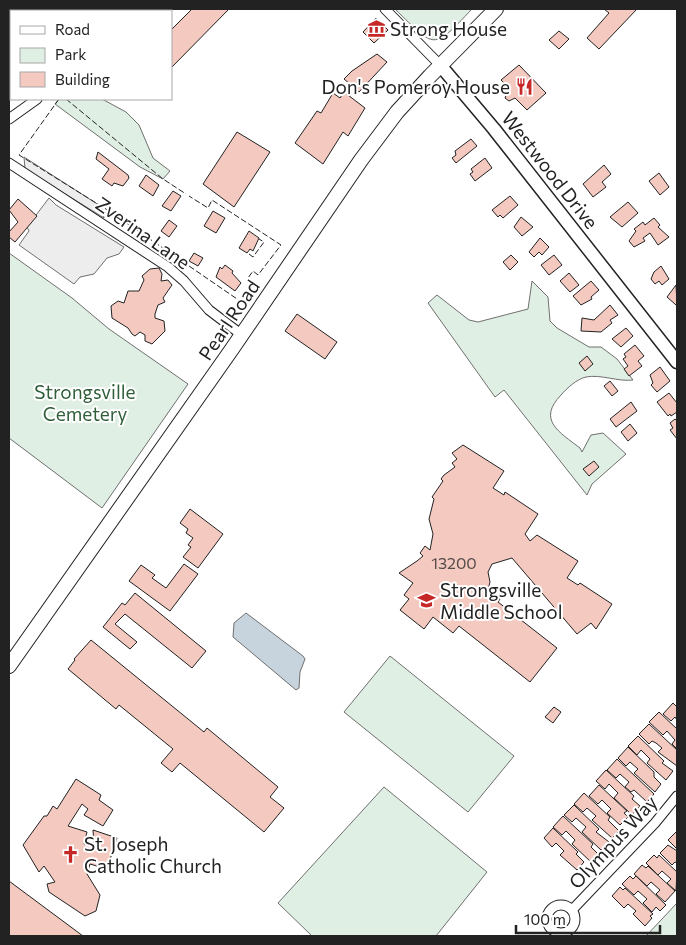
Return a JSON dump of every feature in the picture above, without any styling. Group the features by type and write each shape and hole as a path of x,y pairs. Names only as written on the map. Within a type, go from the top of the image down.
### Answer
{"main road":[{"name":"Pearl Road","path":"9,666 242,335 361,160 398,112 440,65 496,9"}],"street":[{"name":"Westwood Drive","path":"385,9 440,65 494,129 677,362"},
{"path":"9,119 35,100"},
{"path":"9,115 20,110"},
{"name":"Zverina Lane","path":"9,159 18,167 168,267 184,281 209,310 242,335"},
{"name":"Zverina Lane","path":"9,163 18,167"},
{"name":"Olympus Way","path":"572,910 655,823 677,796"},
{"name":"Olympus Way","path":"559,905 572,910 576,921 575,933 549,933 547,918 551,909 559,905"}],"green space":[{"path":"395,9 472,9 449,32 441,38 434,40 427,38 419,32"},
{"path":"58,100 104,100 126,112 139,125 153,158 170,171 163,179 140,167 55,104"},
{"name":"Strongsville Cemetery","path":"9,253 72,298 109,329 188,384 102,508 9,438"},
{"path":"532,281 548,297 550,321 557,328 589,347 601,347 617,359 633,380 598,376 586,377 572,384 554,404 551,419 554,425 558,431 580,448 582,452 591,435 603,433 626,454 592,484 587,495 504,390 495,397 428,303 437,295 469,320 478,322 528,309"},
{"path":"390,656 514,756 468,812 344,712"},
{"path":"384,787 487,872 436,936 312,936 278,903"},
{"path":"677,903 677,936 646,936"}],"shaded area":[{"path":"24,157 102,207 104,218 25,169"},
{"path":"49,198 56,205 124,247 119,254 107,258 94,274 80,277 74,284 19,245 29,231 27,227"},
{"path":"246,613 303,656 305,659 300,672 299,688 296,690 233,637 234,623"}],"building":[{"path":"192,9 229,9 172,67 172,29"},
{"path":"604,9 637,9 599,49 587,38 609,13"},
{"path":"376,18 388,30 374,43 363,32"},
{"path":"559,31 569,39 559,49 549,40"},
{"path":"377,54 387,62 359,92 344,79 352,71"},
{"name":"Don's Pomeroy House","path":"519,65 546,93 527,110 515,98 509,101 505,98 509,88 501,80"},
{"path":"344,92 365,108 348,136 343,132 323,164 295,143 317,111 321,113 333,93 340,98"},
{"path":"237,132 270,152 234,207 203,184"},
{"path":"471,139 477,146 456,163 452,158 456,155 455,151"},
{"path":"98,152 128,175 129,178 123,186 114,183 112,186 102,179 109,169 96,159"},
{"path":"485,158 492,168 475,181 470,174 473,172 471,169"},
{"path":"604,165 611,174 602,182 606,187 593,197 583,184"},
{"path":"659,173 669,187 660,195 649,181"},
{"path":"146,175 159,185 153,196 139,186"},
{"path":"173,191 181,196 171,211 162,206"},
{"path":"510,196 518,205 503,218 500,215 498,217 492,210"},
{"path":"18,199 37,216 15,242 9,237 9,232 18,222 9,210"},
{"path":"628,202 638,213 622,227 610,217"},
{"path":"213,211 225,218 216,233 204,226"},
{"path":"521,217 533,227 522,236 514,227"},
{"path":"654,218 660,225 658,227 669,237 658,245 650,233 643,238 645,241 634,247 629,241 636,231 634,229 643,222 645,225"},
{"path":"169,220 177,226 169,237 161,231"},
{"path":"249,231 259,238 253,251 250,249 247,253 239,248"},
{"path":"540,238 549,247 542,255 539,252 534,257 529,252"},
{"path":"194,253 203,258 198,266 189,261"},
{"path":"511,255 518,262 510,270 503,262"},
{"path":"554,255 562,265 549,275 541,265"},
{"path":"225,265 233,271 232,273 241,283 235,291 216,277 220,267 222,269"},
{"path":"661,266 669,279 662,285 659,281 655,284 651,279 654,272"},
{"path":"159,268 162,274 161,281 168,280 172,285 163,298 165,302 158,305 155,314 155,318 164,321 165,331 152,344 145,341 145,335 140,332 135,336 128,328 112,318 111,306 118,301 124,303 128,291 139,291 144,280 142,276 150,269"},
{"path":"569,273 579,285 570,292 560,281"},
{"path":"591,281 599,290 591,297 592,299 581,305 573,296"},
{"path":"676,285 677,304 676,305 667,297"},
{"path":"610,305 618,315 610,320 612,323 601,332 581,331 582,318 594,320"},
{"path":"297,314 337,342 325,359 285,331"},
{"path":"626,328 633,336 621,347 612,339"},
{"path":"635,345 644,356 638,361 642,366 629,376 624,369 628,366 623,359 626,357 624,354"},
{"path":"587,356 593,364 585,371 579,363"},
{"path":"660,367 670,381 657,392 651,385 653,383 650,375"},
{"path":"610,381 618,391 612,396 604,386"},
{"path":"669,393 677,403 677,412 671,416 670,414 668,416 657,402"},
{"path":"631,402 637,411 616,427 610,419"},
{"path":"675,419 677,421 677,439 670,430 673,428 670,423"},
{"path":"630,424 637,433 628,441 621,432"},
{"path":"463,445 504,471 493,488 504,495 505,492 538,514 525,534 530,541 537,535 578,561 567,578 578,585 580,583 612,604 596,629 591,623 577,634 512,558 492,564 488,572 490,582 488,590 500,599 498,602 557,648 530,682 459,626 453,633 433,617 424,629 400,610 409,599 404,595 413,583 399,573 423,556 420,553 425,546 430,550 433,534 429,519 434,499 432,497 443,481 441,479 444,475 455,467 452,463 457,459 452,453"},
{"path":"594,461 599,467 589,476 583,469"},
{"path":"190,509 223,534 198,568 183,557 191,547 188,545 193,538 186,533 188,529 180,523"},
{"path":"184,564 198,574 170,611 129,581 141,565 155,575 152,578 166,588"},
{"path":"135,593 206,651 192,668 125,614 115,624 137,642 130,649 103,627 122,603 125,605"},
{"path":"91,640 204,732 207,728 278,787 270,797 284,808 264,832 180,763 172,772 161,763 173,749 119,705 116,709 68,669 74,659"},
{"path":"673,703 677,707 677,720 675,717 671,721 663,714"},
{"path":"554,707 561,712 553,723 545,717"},
{"path":"659,712 677,729 677,749 672,744 675,740 667,731 663,735 649,722"},
{"path":"649,724 677,750 677,766 658,752 662,748 652,741 649,744 639,734"},
{"path":"638,736 664,761 662,763 673,771 666,780 647,763 650,759 641,750 637,755 628,746"},
{"path":"628,747 654,772 654,777 661,784 655,792 634,773 638,769 630,762 626,766 618,758"},
{"path":"617,759 654,794 647,802 634,790 631,792 625,787 629,782 620,774 616,778 607,770"},
{"path":"606,770 634,796 632,799 640,806 632,815 614,798 618,793 609,784 605,789 596,781"},
{"name":"St. Joseph Catholic Church","path":"76,779 101,795 99,800 113,810 103,826 84,815 88,809 82,804 68,826 87,832 84,844 94,844 93,830 117,838 107,869 90,864 87,874 100,895 96,911 85,916 49,892 47,884 55,882 44,866 39,872 23,845 53,806 57,809"},
{"path":"599,785 627,811 624,813 628,817 620,825 607,813 611,809 602,800 598,804 589,796"},
{"path":"584,793 610,817 608,820 619,831 612,838 592,820 596,816 587,808 583,812 574,804"},
{"path":"574,805 599,829 596,832 609,842 601,850 582,832 586,827 576,818 572,822 564,815"},
{"path":"563,816 593,844 591,847 599,855 592,863 572,844 575,840 566,831 562,835 553,827"},
{"path":"553,828 578,852 576,854 584,862 577,870 560,855 564,851 556,843 552,847 544,838"},
{"path":"677,833 677,849 668,840"},
{"path":"668,845 677,851 677,863 675,862 672,865 660,853"},
{"path":"654,855 657,858 659,855 677,872 676,891 667,883 671,879 662,871 658,875 646,863"},
{"path":"642,865 646,868 648,866 675,891 665,902 656,894 660,890 651,882 647,886 634,874"},
{"path":"630,876 633,879 636,876 666,905 660,911 656,907 652,912 643,903 647,899 638,891 634,895 622,884"},
{"path":"9,881 83,936 9,936"},
{"path":"620,887 623,890 625,888 653,914 645,926 633,914 636,911 628,904 624,908 612,896"}],"fence":[{"path":"58,100 19,155 109,211 240,301 254,282 248,278 253,271 258,275 281,245 212,200 208,208 189,196"},
{"path":"67,100 163,179 186,194"},
{"path":"249,254 253,257 264,242 259,239"}],"place":[{"name":"Strong House","path":"376,29"},
{"name":"Don's Pomeroy House","path":"524,87"},
{"name":"Strongsville Middle School","path":"426,601"},
{"name":"St. Joseph Catholic Church","path":"70,855"}]}
